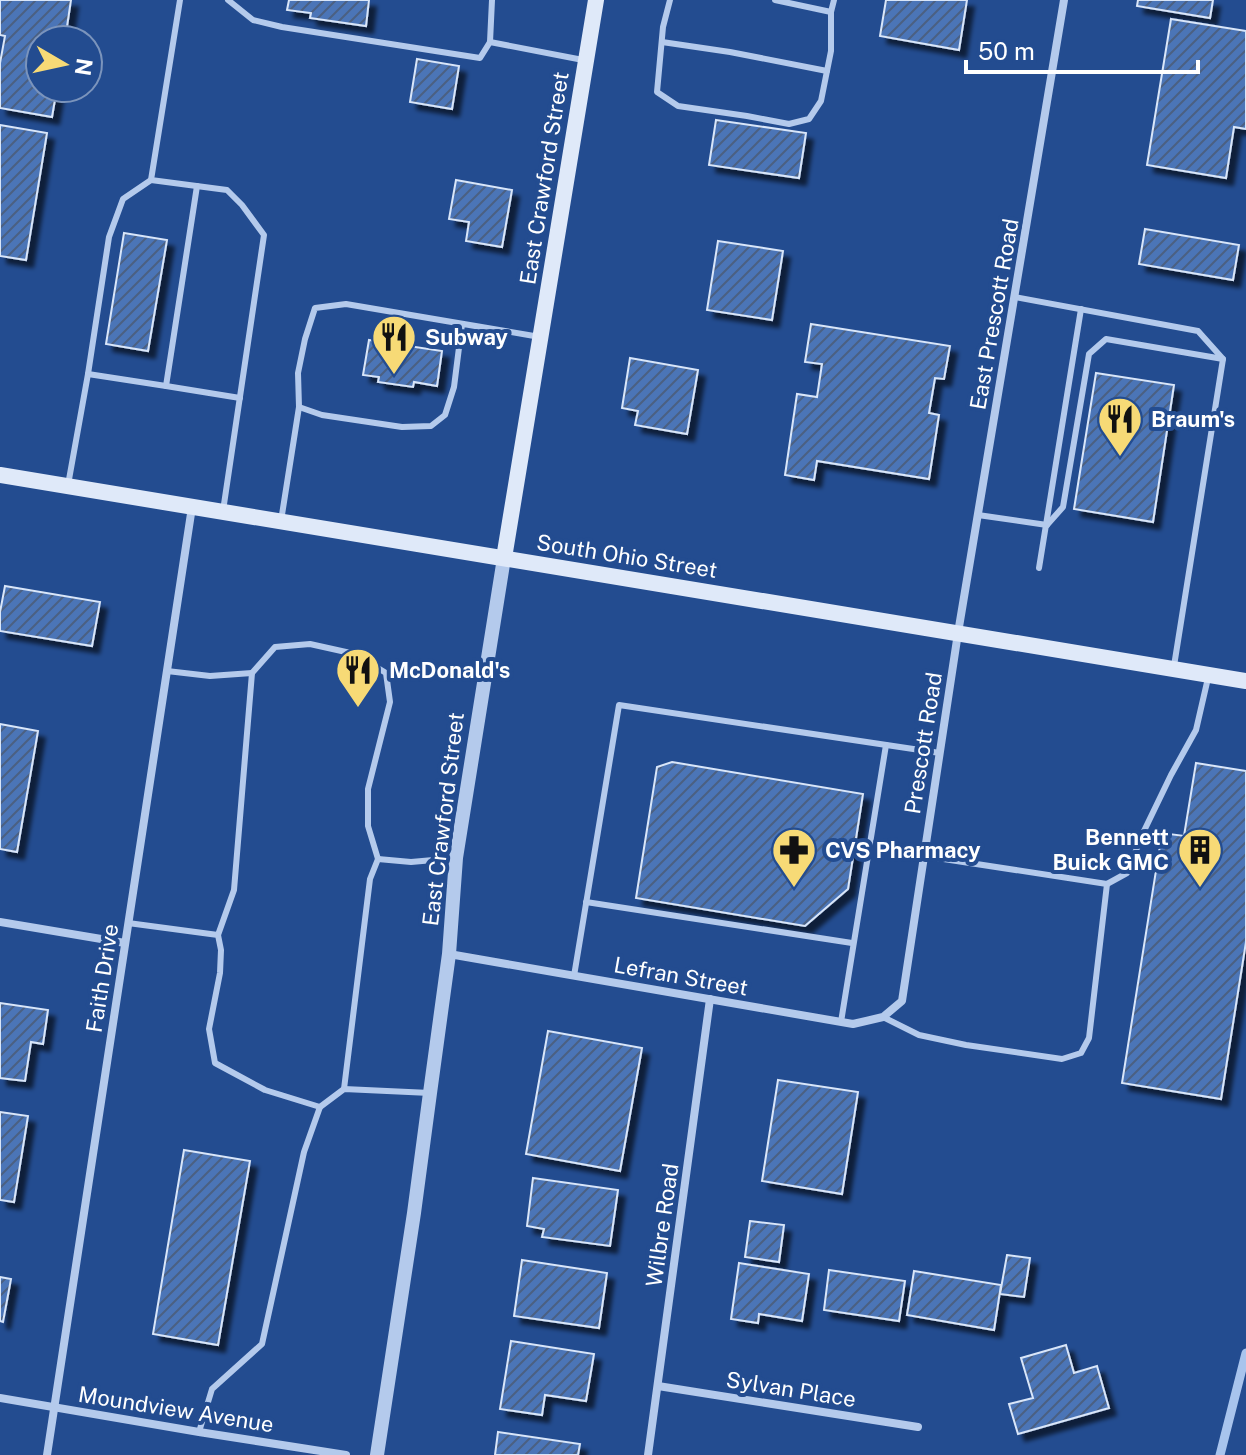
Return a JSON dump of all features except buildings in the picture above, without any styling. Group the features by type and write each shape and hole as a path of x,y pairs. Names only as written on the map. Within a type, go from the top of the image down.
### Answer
{"main road":[{"name":"East Crawford Street","path":"504,558 596,0"},
{"name":"South Ohio Street","path":"0,475 1246,681"}],"street":[{"name":"East Prescott Road","path":"958,633 1064,0"},
{"name":"Faith Drive","path":"47,1455 192,506"},
{"name":"East Crawford Street","path":"377,1455 449,954 456,858 504,558"},
{"name":"Prescott Road","path":"883,1017 902,1001 958,633"},
{"path":"0,922 125,943"},
{"name":"Lefran Street","path":"449,954 853,1024 883,1017"},
{"name":"Wilbre Road","path":"648,1455 710,999"},
{"name":"Sylvan Place","path":"658,1386 918,1427"},
{"name":"Moundview Avenue","path":"0,1398 346,1455"}],"lane":[{"path":"151,180 180,0"},
{"path":"228,0 253,20 282,27 480,58 490,42 492,0"},
{"path":"670,0 663,27 657,92 678,106 789,124 809,119 821,101 831,51 834,0"},
{"path":"775,0 831,12"},
{"path":"490,42 586,61"},
{"path":"662,42 827,71"},
{"path":"68,486 109,237 123,199 151,180 227,190 264,235 223,511"},
{"path":"166,386 197,186"},
{"path":"1015,297 1198,331 1223,359"},
{"path":"281,521 299,407 298,373 315,308 346,304 540,337"},
{"path":"1039,568 1081,309"},
{"path":"299,407 322,415 402,427 431,426 445,415 454,387 462,324"},
{"path":"1047,525 1063,507 1089,354 1106,339 1223,359"},
{"path":"1174,669 1223,359"},
{"path":"88,374 240,398"},
{"path":"978,515 1047,525"},
{"path":"320,1107 265,1090 215,1063 209,1029 220,973 218,935 234,890 252,673 275,647 310,644 355,654 386,673 390,702 368,789 368,826 378,859 370,879 344,1089"},
{"path":"167,671 210,676 252,673"},
{"path":"924,856 1107,884 1127,873 1143,833 1196,730 1209,675"},
{"path":"574,976 619,705 940,753"},
{"path":"841,1022 886,745"},
{"path":"378,859 411,862 456,858"},
{"path":"883,1017 919,1035 966,1045 1062,1059 1081,1053 1089,1038 1107,884"},
{"path":"586,902 852,943"},
{"path":"128,923 218,935"},
{"path":"199,1432 212,1389 262,1344 304,1152 320,1107 344,1089 430,1093"}],"waterway":[{"path":"1220,1455 1246,1353"}],"place":[{"name":"Subway","path":"394,376"},
{"name":"Braum's","path":"1120,458"},
{"name":"McDonald's","path":"358,709"},
{"name":"CVS Pharmacy","path":"794,889"},
{"name":"Bennett Buick GMC","path":"1200,889"}]}
